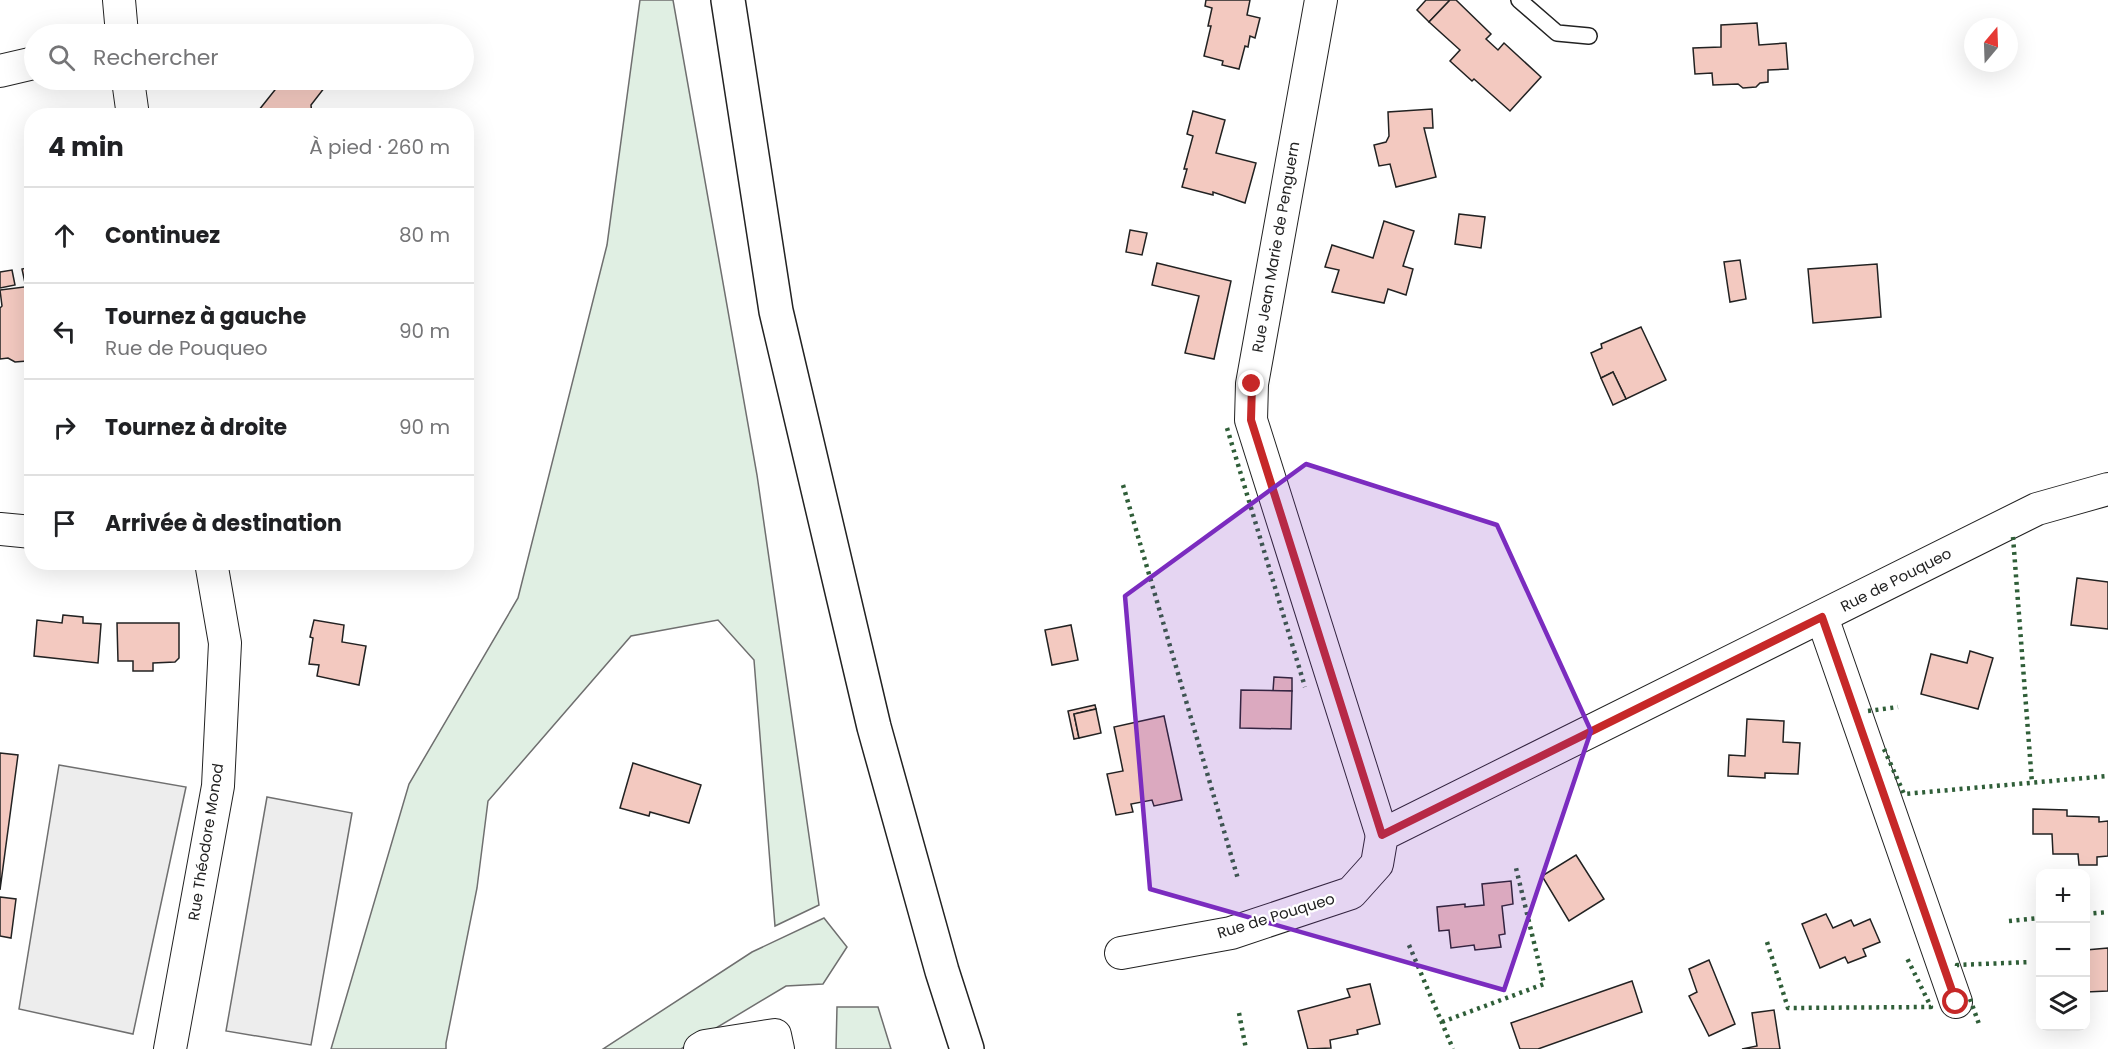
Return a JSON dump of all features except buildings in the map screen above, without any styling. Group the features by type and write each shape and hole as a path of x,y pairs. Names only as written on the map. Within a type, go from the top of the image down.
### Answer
{"main road":[{"path":"728,0 776,311 874,727 942,971 967,1049"}],"street":[{"path":"119,0 121,24"},
{"name":"Rue Jean Marie de Penguern","path":"1321,0 1252,384 1251,420 1382,835"},
{"path":"0,71 24,65"},
{"path":"129,90 132,108"},
{"name":"Rue de Pouqueo","path":"1121,953 1231,933 1351,893 1377,864 1382,835 2037,509 2108,489"},
{"path":"0,529 24,531"},
{"name":"Rue Théodore Monod","path":"170,1049 218,786 225,644 212,570"},
{"path":"1822,617 1956,1002"},
{"path":"700,1049 705,1046 775,1035 778,1049"}],"lane":[{"path":"1520,0 1557,33 1589,36"}],"highlighted area":[{"path":"1306,464 1497,525 1591,731 1504,990 1150,889 1125,596"}],"green space":[{"path":"640,0 673,0 757,475 819,905 775,926 754,660 718,620 631,636 488,801 477,888 446,1049 331,1049 409,784 518,598 607,245"},
{"path":"824,918 847,947 823,984 786,986 681,1049 603,1049 752,952"},
{"path":"837,1007 878,1007 891,1049 836,1049"}],"shaded area":[{"path":"59,765 186,787 133,1034 19,1009"},
{"path":"267,797 352,813 311,1045 226,1031"}],"hedge":[{"path":"1227,428 1305,687"},
{"path":"1123,485 1238,879"},
{"path":"2013,537 2032,783"},
{"path":"1868,711 1898,707"},
{"path":"1884,749 1904,794 2108,776"},
{"path":"1442,1022 1544,984 1516,868"},
{"path":"2090,914 2108,912"},
{"path":"2009,921 2036,918"},
{"path":"1767,942 1788,1008 1931,1007 1906,956"},
{"path":"1409,945 1453,1049"},
{"path":"1957,966 2030,962"},
{"path":"1970,999 1979,1024"},
{"path":"1239,1013 1246,1049"}],"route":[{"path":"1252,384 1251,420 1382,835 1822,617 1956,1002"}]}
